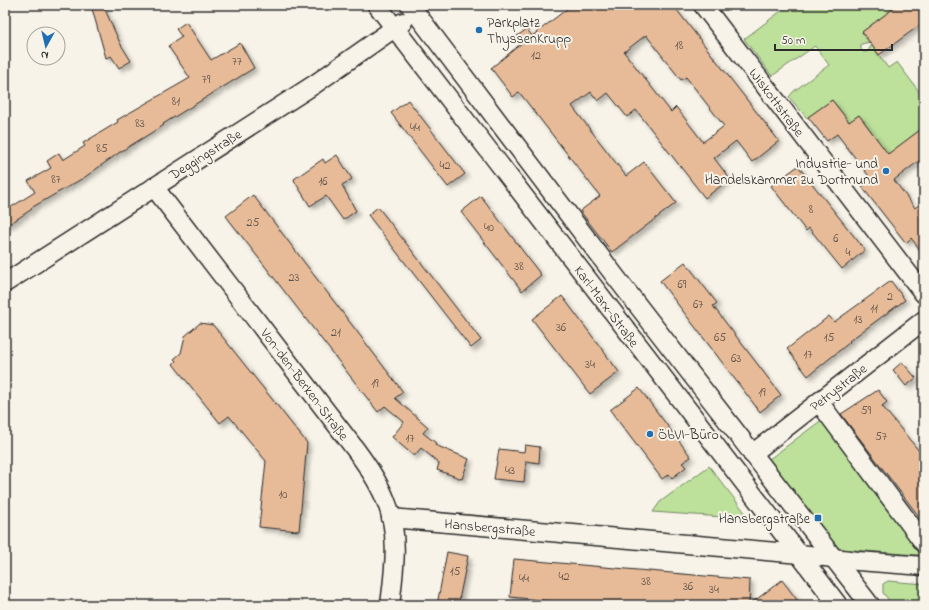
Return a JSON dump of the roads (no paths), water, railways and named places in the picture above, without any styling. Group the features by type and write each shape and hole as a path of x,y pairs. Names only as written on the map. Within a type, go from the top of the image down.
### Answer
{"street":[{"name":"Karl-Marx-Straße","path":"377,5 410,15 870,605"},
{"name":"Wiskottstraße","path":"703,5 924,294"},
{"name":"Karl-Marx-Straße","path":"410,15 713,444 800,554 838,605"},
{"name":"Deggingstraße","path":"5,282 315,84 410,15"},
{"name":"Von-den-Berken-Straße","path":"154,187 362,459 386,501 391,518 395,546 390,605"},
{"name":"Petrystraße","path":"752,454 924,320"},
{"path":"819,402 924,543"},
{"name":"Hansbergstraße","path":"391,518 924,566"}],"place":[{"name":"Parkplatz ThyssenKrupp","path":"479,30"},
{"name":"Industrie- und Handelskammer zu Dortmund","path":"886,171"},
{"name":"ÖbVI-Büro","path":"650,434"},
{"name":"Hansbergstraße","path":"818,518"}]}
